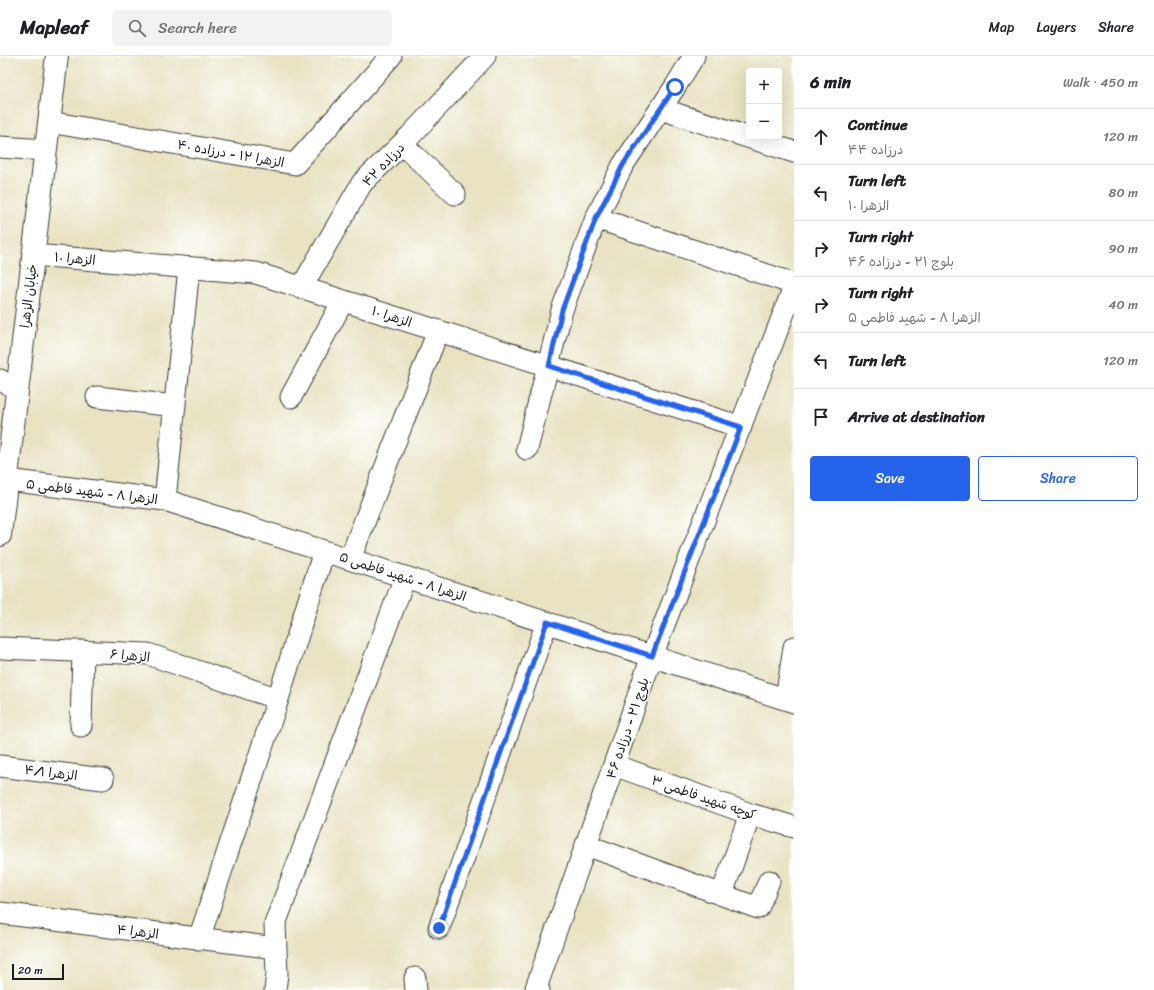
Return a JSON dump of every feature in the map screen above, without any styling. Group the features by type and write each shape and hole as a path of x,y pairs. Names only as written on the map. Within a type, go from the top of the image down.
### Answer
{"street":[{"name":"خیابان الزهرا","path":"0,535 9,384 33,255 57,56"},
{"name":"الزهرا ۱۲ - درزاده ۴۰","path":"49,122 295,164 391,56"},
{"name":"درزاده ۴۲","path":"301,288 362,183 402,144 485,56"},
{"path":"527,449 562,310 596,218 623,165 661,109 694,56"},
{"path":"661,109 794,152"},
{"path":"402,144 455,194"},
{"path":"0,147 46,150"},
{"path":"596,218 794,286"},
{"name":"الزهرا ۱۰","path":"33,255 256,273 741,427"},
{"path":"165,500 189,268"},
{"name":"بلوچ ۲۱ - درزاده ۴۶","path":"539,990 536,988 652,656 794,286"},
{"path":"291,397 343,301"},
{"path":"350,559 438,331"},
{"path":"97,398 175,406"},
{"name":"الزهرا ۸ - شهید فاطمی ۵","path":"3,480 165,500 790,701"},
{"path":"199,939 278,699 324,551"},
{"path":"275,990 277,974 275,924 405,577"},
{"path":"439,928 547,622"},
{"path":"790,701 794,647"},
{"name":"الزهرا ۶","path":"0,648 148,654 278,699"},
{"path":"81,726 82,651"},
{"name":"کوچه شهید فاطمی ۳","path":"614,765 750,814 794,827"},
{"name":"الزهرا ۴/۱","path":"0,766 103,779"},
{"path":"722,894 750,814"},
{"path":"586,845 758,908 769,881"},
{"name":"الزهرا ۴","path":"0,913 276,948"}],"route":[{"path":"439,928 547,622 652,656 741,427 549,366 562,310 596,218 623,165 675,87"}]}
